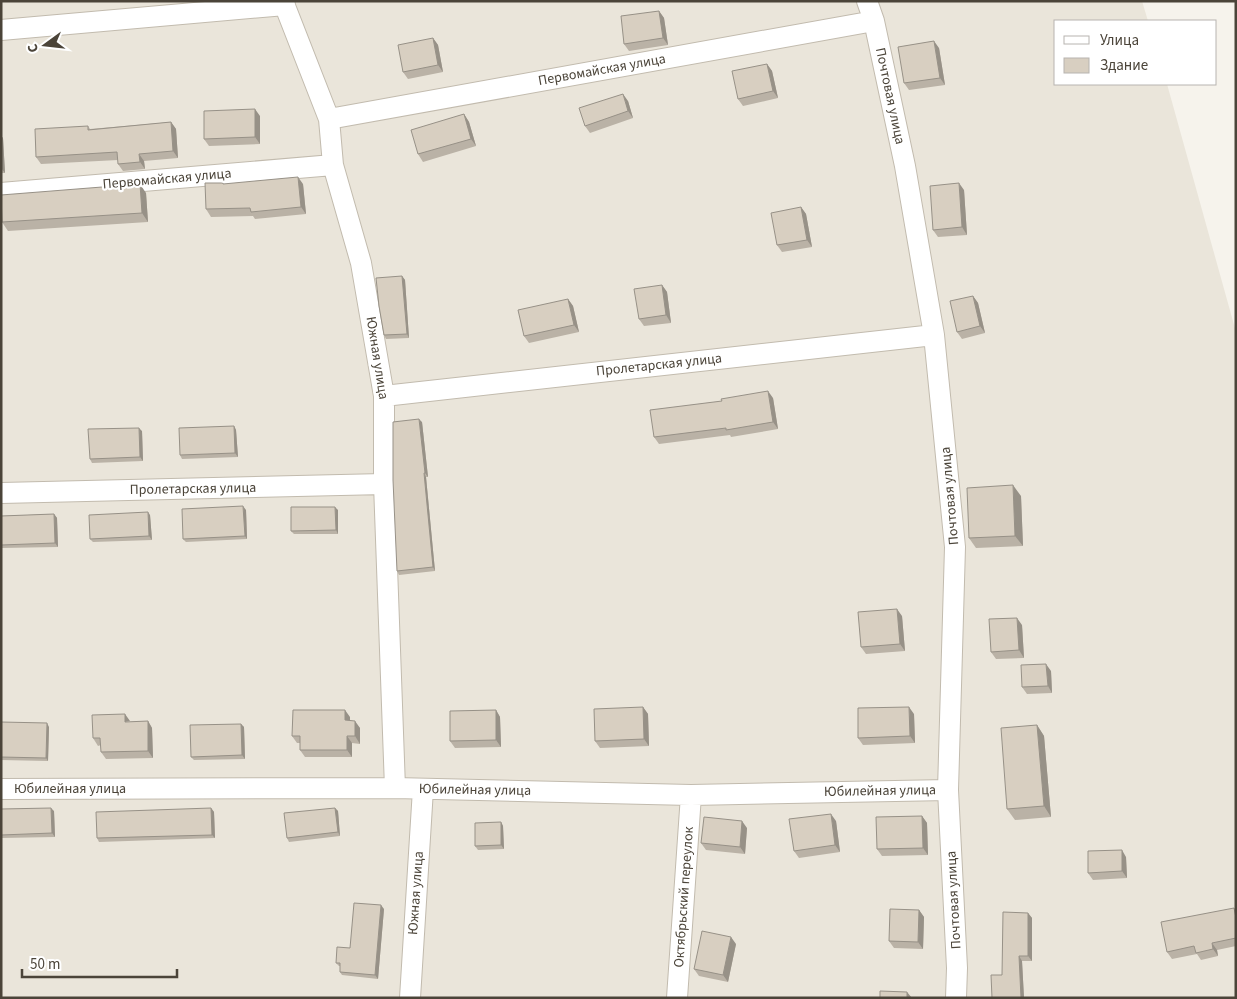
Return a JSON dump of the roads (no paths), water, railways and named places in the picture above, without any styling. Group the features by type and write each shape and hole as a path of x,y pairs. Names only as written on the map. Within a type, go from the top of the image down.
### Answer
{"street":[{"name":"Почтовая улица","path":"867,1 874,21 905,166 934,335 955,547 948,790 957,968 956,998"},
{"path":"1,30 284,3"},
{"name":"Южная улица","path":"284,3 329,119 333,165 361,263 384,396 384,484 395,788"},
{"name":"Первомайская улица","path":"329,119 874,21"},
{"name":"Первомайская улица","path":"1,194 333,165"},
{"name":"Пролетарская улица","path":"384,396 934,335"},
{"name":"Пролетарская улица","path":"1,494 384,484"},
{"name":"Юбилейная улица","path":"1,789 395,788 692,795 948,790"},
{"name":"Южная улица","path":"410,998 423,789"},
{"name":"Октябрьский переулок","path":"677,998 692,795"}]}
